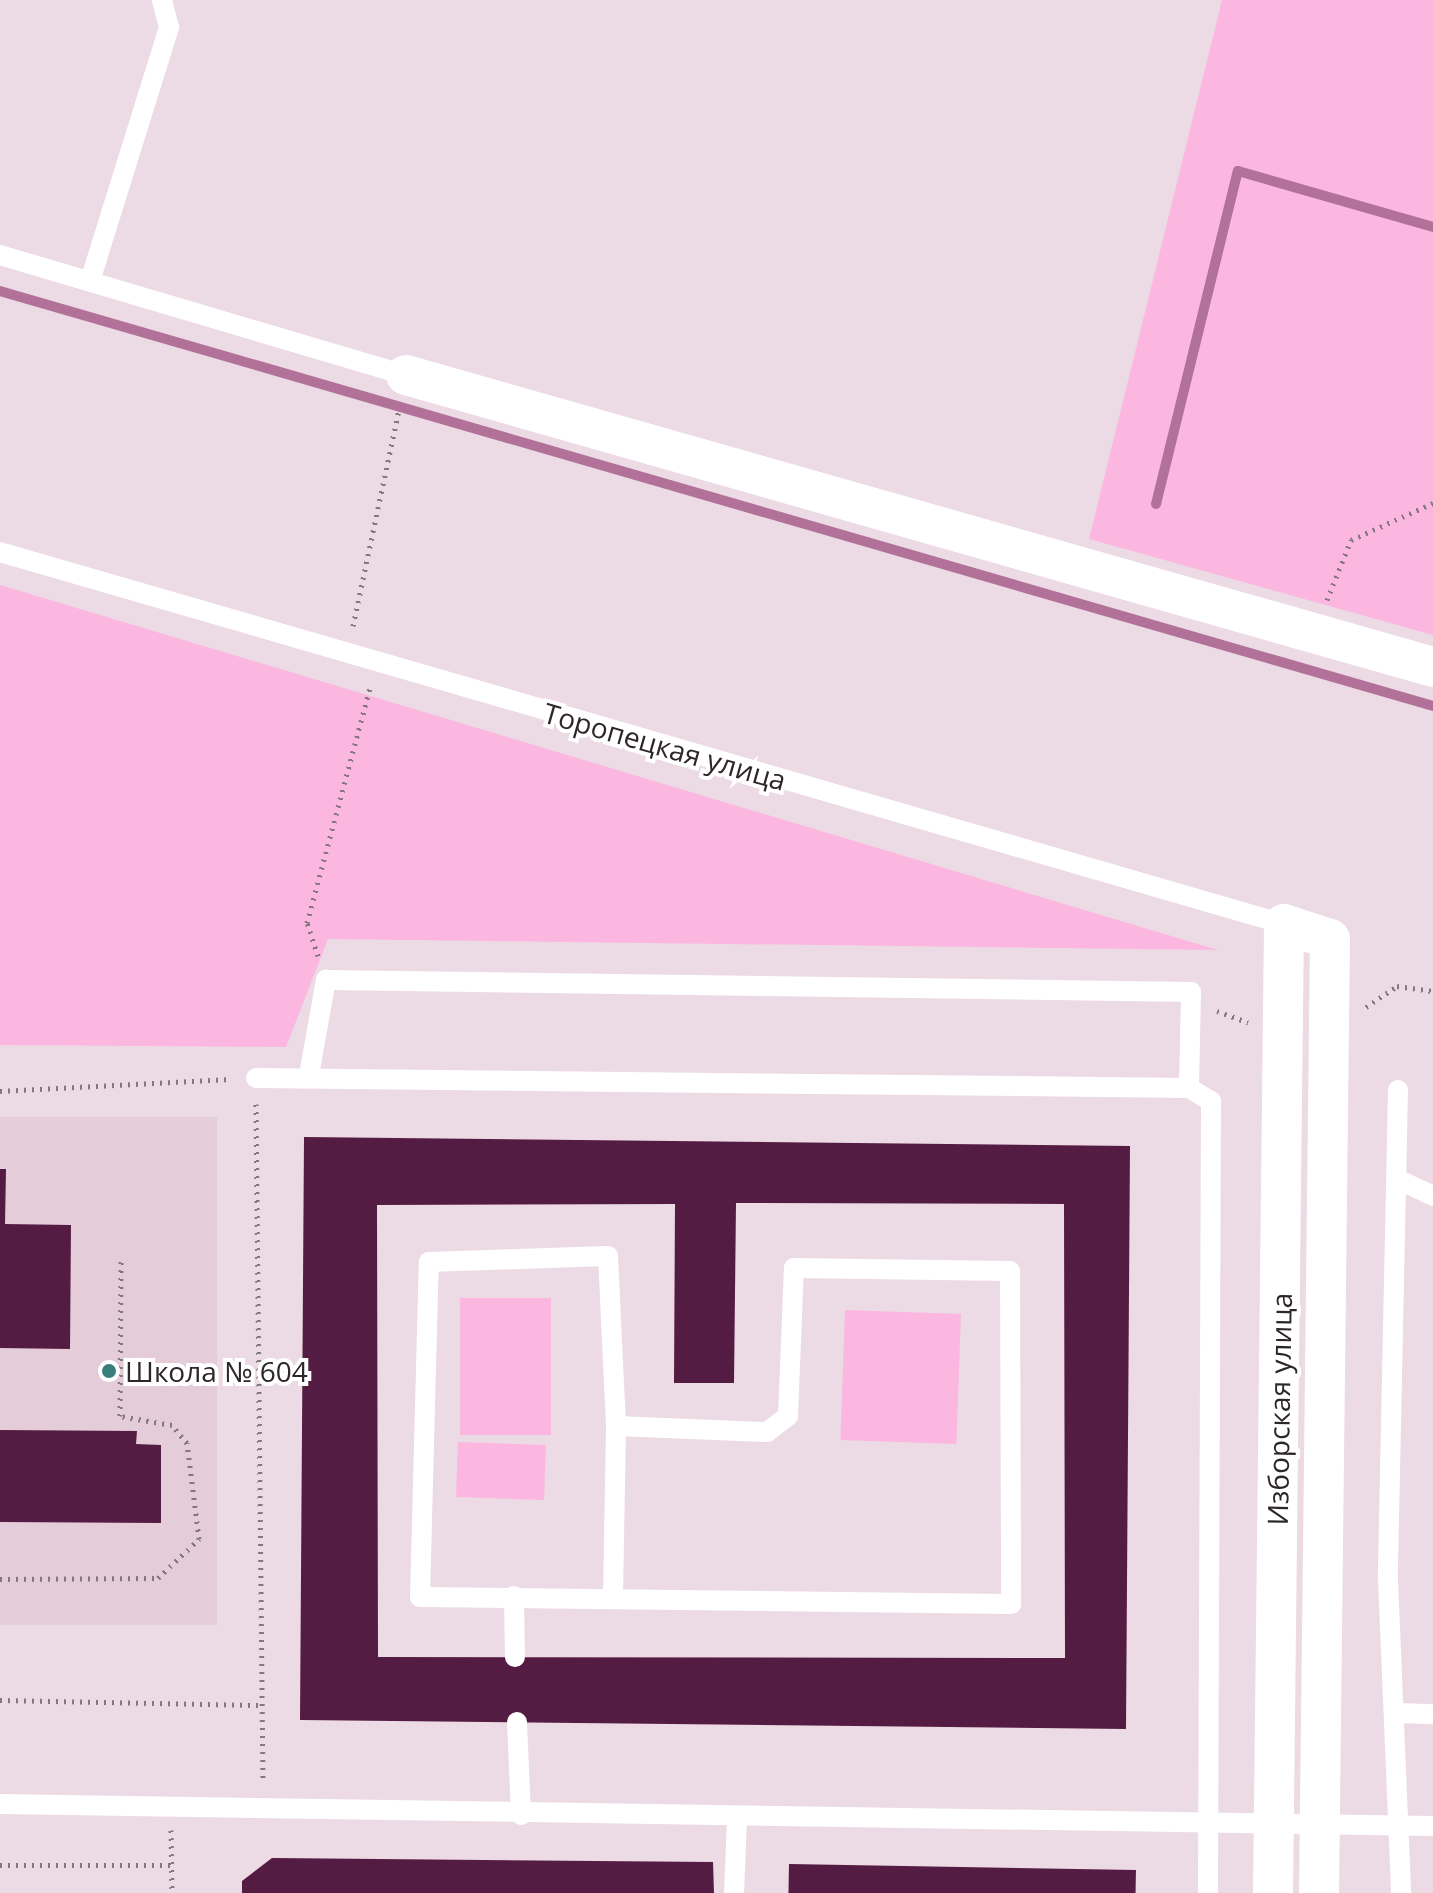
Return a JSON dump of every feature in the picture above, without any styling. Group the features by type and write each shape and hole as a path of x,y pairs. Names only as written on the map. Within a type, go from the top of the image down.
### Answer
{"street":[{"path":"406,375 1312,638 1433,667"},
{"name":"Торопецкая улица","path":"1284,924 1330,939"},
{"name":"Изборская улица","path":"1273,1893 1284,924"},
{"name":"Изборская улица","path":"1319,1893 1330,939"}],"lane":[{"path":"90,281 169,27 162,0"},
{"path":"0,255 406,375"},
{"name":"Торопецкая улица","path":"0,552 376,664 1284,924"},
{"path":"309,1075 326,980 1191,992 1189,1088"},
{"path":"256,1078 309,1075 1189,1088 1211,1101 1208,1893"},
{"path":"1398,1090 1388,1580 1398,1713 1394,1826 1401,1893"},
{"path":"1397,1179 1433,1196"},
{"path":"613,1598 616,1426 608,1256 429,1262 420,1597 1011,1604 1010,1271 794,1268 788,1416 767,1432 616,1426"},
{"path":"514,1596 515,1657"},
{"path":"1398,1713 1433,1714"},
{"path":"517,1722 521,1815"},
{"path":"0,1804 264,1806 521,1815 1320,1822 1433,1826"},
{"path":"734,1893 737,1817"}],"path":[{"path":"326,980 307,923 376,664 352,624 406,375"},
{"path":"1312,638 1351,540 1433,503"},
{"path":"0,1091 256,1078 259,1705 264,1806"},
{"path":"0,1579 158,1578 199,1539 187,1443 172,1425 120,1416 121,1257"},
{"path":"0,1700 259,1705"},
{"path":"170,1806 172,1893"},
{"path":"0,1865 172,1865"}],"shaded area":[{"path":"1222,0 1433,0 1433,635 1089,539"},
{"path":"0,585 1218,950 328,939 286,1047 0,1045"},
{"name":"Школа № 604","path":"0,1117 217,1117 217,1625 0,1625"},
{"path":"460,1298 551,1298 551,1435 460,1435"},
{"path":"845,1310 961,1314 956,1444 840,1440"},
{"path":"458,1442 546,1445 544,1500 456,1497"}],"building":[{"path":"304,1137 1130,1146 1126,1729 300,1720","holes":["736,1203 1064,1204 1065,1658 378,1657 377,1205 675,1204 674,1383 734,1383"]},
{"path":"0,1169 6,1169 5,1224 71,1225 70,1349 0,1348"},
{"path":"0,1430 137,1431 136,1444 161,1445 161,1523 0,1522"},
{"path":"272,1858 713,1862 714,1893 242,1893 242,1881"},
{"path":"789,1864 1136,1870 1136,1893 788,1893"}],"waterway":[{"path":"1156,504 1238,171 1433,227"},
{"path":"0,291 1433,706"}],"place":[{"name":"Школа № 604","path":"109,1371"}]}
